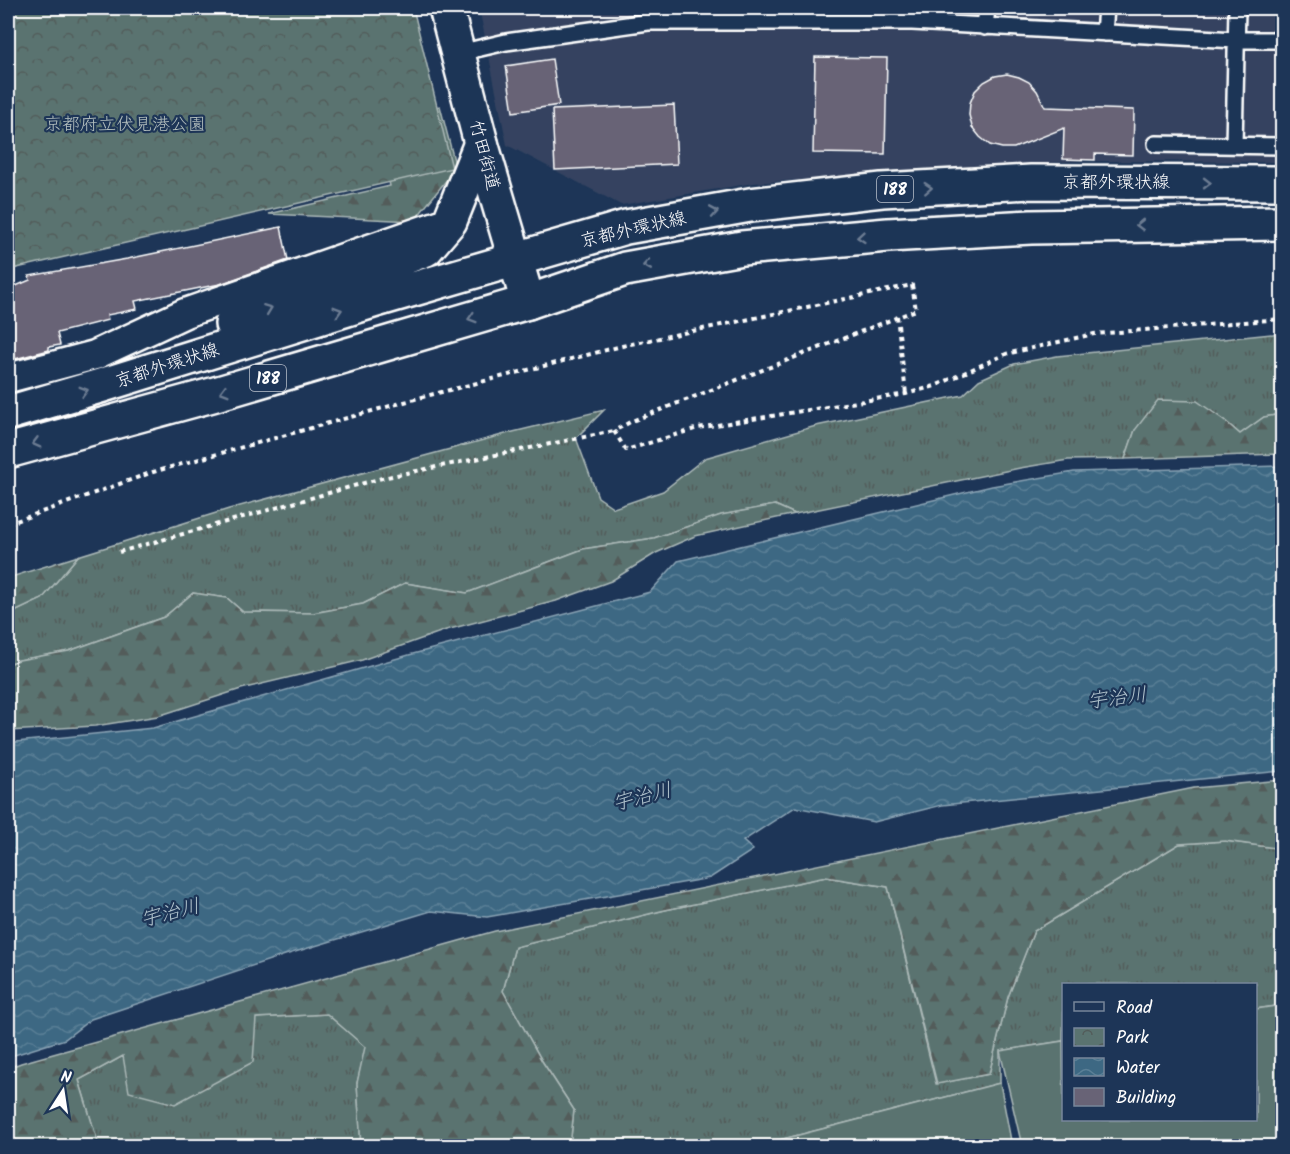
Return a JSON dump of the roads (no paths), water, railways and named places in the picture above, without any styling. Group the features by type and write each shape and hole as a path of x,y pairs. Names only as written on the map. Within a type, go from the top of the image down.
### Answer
{"main road":[{"name":"竹田街道","path":"446,8 481,143 528,302"},
{"path":"182,360 236,322 426,249 450,221 481,143"},
{"name":"京都外環状線","path":"8,413 626,227 750,205 882,190 1031,182 1282,183"},
{"name":"京都外環状線","path":"8,451 223,392 528,302 625,269 742,248 888,235 1030,227 1282,223"}],"street":[{"path":"8,378 95,355 185,313 450,221"}],"lane":[{"path":"636,24 638,8"},
{"path":"985,27 987,8"},
{"path":"1104,33 1106,8"},
{"path":"1234,145 1237,8"},
{"path":"459,53 506,42 636,24 913,15 985,27 1236,40 1282,40"},
{"path":"1156,144 1282,146"}],"water":[{"name":"宇治川","path":"1282,466 1282,771 942,805 874,822 795,807 743,841 753,850 710,878 487,917 431,911 285,955 91,1019 65,1039 8,1057 8,745 16,742 153,728 409,655 650,592 678,561 992,486 1074,472"}],"park label":[{"name":"京都府立伏見港公園","path":"125,124"}]}
